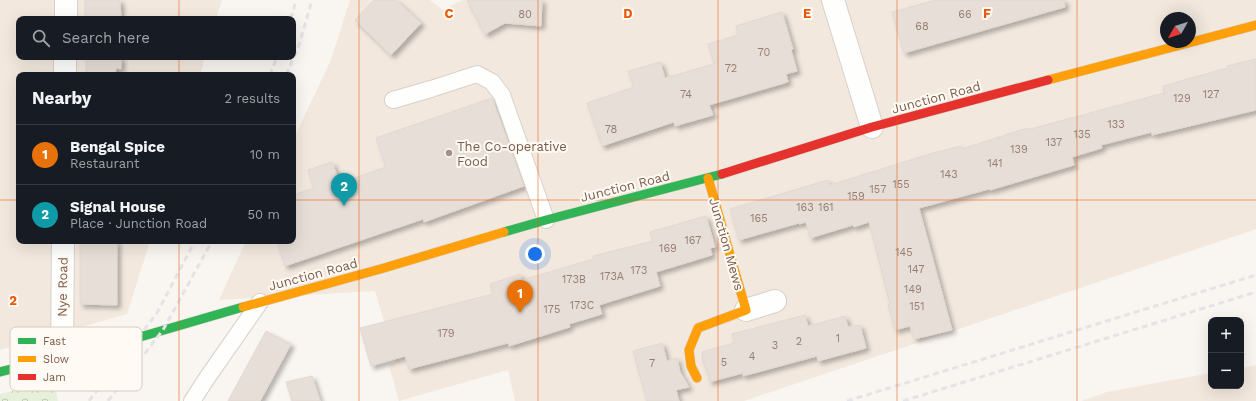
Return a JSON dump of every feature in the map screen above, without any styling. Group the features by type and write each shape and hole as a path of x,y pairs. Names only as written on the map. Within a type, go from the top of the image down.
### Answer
{"street":[{"path":"66,0 66,16"},
{"path":"833,0 872,127"},
{"name":"Junction Road","path":"142,336 546,220 708,178 872,127 1256,25"},
{"path":"65,60 65,72"},
{"name":"Junction Mews","path":"708,178 746,310"},
{"name":"Nye Road","path":"62,327 63,244"},
{"path":"697,378 691,366 689,350 698,328 775,301"},
{"name":"Junction Road","path":"0,372 10,369"}],"lane":[{"path":"393,100 477,74 492,82 502,95 546,220"},
{"path":"192,401 260,302"}],"shaded area":[{"path":"0,0 222,0 217,16 16,16 16,60 204,60 201,72 16,72 16,244 149,244 127,314 81,327 10,327 10,347 0,350"},
{"path":"350,0 430,0 443,10 462,0 1256,0 1256,229 744,401 515,401 508,370 399,401 389,365 396,362 375,291 219,300 245,244 296,244 296,134 331,60"},
{"path":"1256,365 1256,401 1081,401 1107,392 1208,374 1208,389 1244,389 1244,367"}],"green space":[{"path":"12,391 56,391 58,401 0,401 0,394"}],"building":[{"path":"85,0 120,0 121,16 85,16"},
{"path":"374,0 396,0 421,23 391,55 355,20"},
{"path":"467,0 542,0 541,26 505,23 485,34"},
{"path":"936,0 1064,0 1065,7 904,53 892,12"},
{"path":"782,12 793,49 791,50 797,71 786,74 788,82 709,105 713,115 675,126 674,122 602,146 587,103 634,87 628,71 660,62 665,78 714,64 708,44 738,35 736,26"},
{"path":"1256,59 1256,110 1152,135 1152,132 1101,145 1102,148 1072,157 1074,165 990,190 989,189 919,208 952,330 914,339 910,326 895,330 888,305 890,304 869,222 854,227 853,225 810,238 806,222 739,240 730,209 828,180 830,185 933,153 961,146 962,149 1027,128 1027,130 1164,93 1163,86 1227,68 1227,66"},
{"path":"86,60 121,60 121,69 116,68 115,72 86,72"},
{"path":"492,98 524,186 424,222 423,219 285,266 278,244 296,244 296,194 314,188 308,170 332,162 340,183 386,167 376,138"},
{"path":"706,216 715,247 710,248 712,255 656,272 660,286 599,305 602,314 569,324 570,327 509,346 508,343 409,369 405,356 371,366 360,328 493,294 490,284 520,274 522,280 594,259 593,256 653,241 650,232"},
{"path":"80,244 117,244 117,305 80,304"},
{"path":"805,315 808,326 845,316 848,327 860,325 866,348 818,361 817,356 743,376 743,373 709,382 708,373 703,362 702,352 734,343 732,334"},
{"path":"266,331 291,344 260,401 228,401"},
{"path":"662,343 667,361 677,358 680,372 689,387 676,390 679,401 647,401 633,351"},
{"path":"312,376 320,401 292,401 286,382"}],"railway":[{"path":"292,16 296,0"},
{"path":"296,52 312,0"},
{"path":"271,72 276,60"},
{"path":"287,72 292,60"},
{"path":"142,332 157,313 193,244"},
{"path":"142,357 163,330 210,244"},
{"path":"847,401 1256,275"},
{"path":"903,401 1256,292"},
{"path":"89,401 97,391"},
{"path":"108,401 116,391"}],"traffic: fast":[{"path":"504,232 722,174"},
{"path":"142,336 243,307"},
{"path":"0,372 10,370"}],"traffic: slow":[{"path":"1048,80 1256,25"},
{"path":"697,378 691,366 689,350 698,328 746,310 708,178"},
{"path":"243,307 384,268 504,232"}],"traffic: jam":[{"path":"722,174 872,127 1048,80"}],"place":[{"name":"The Co-operative Food","path":"449,153"},
{"name":"Signal House","path":"344,206"},
{"name":"Bengal Spice","path":"520,313"}]}
